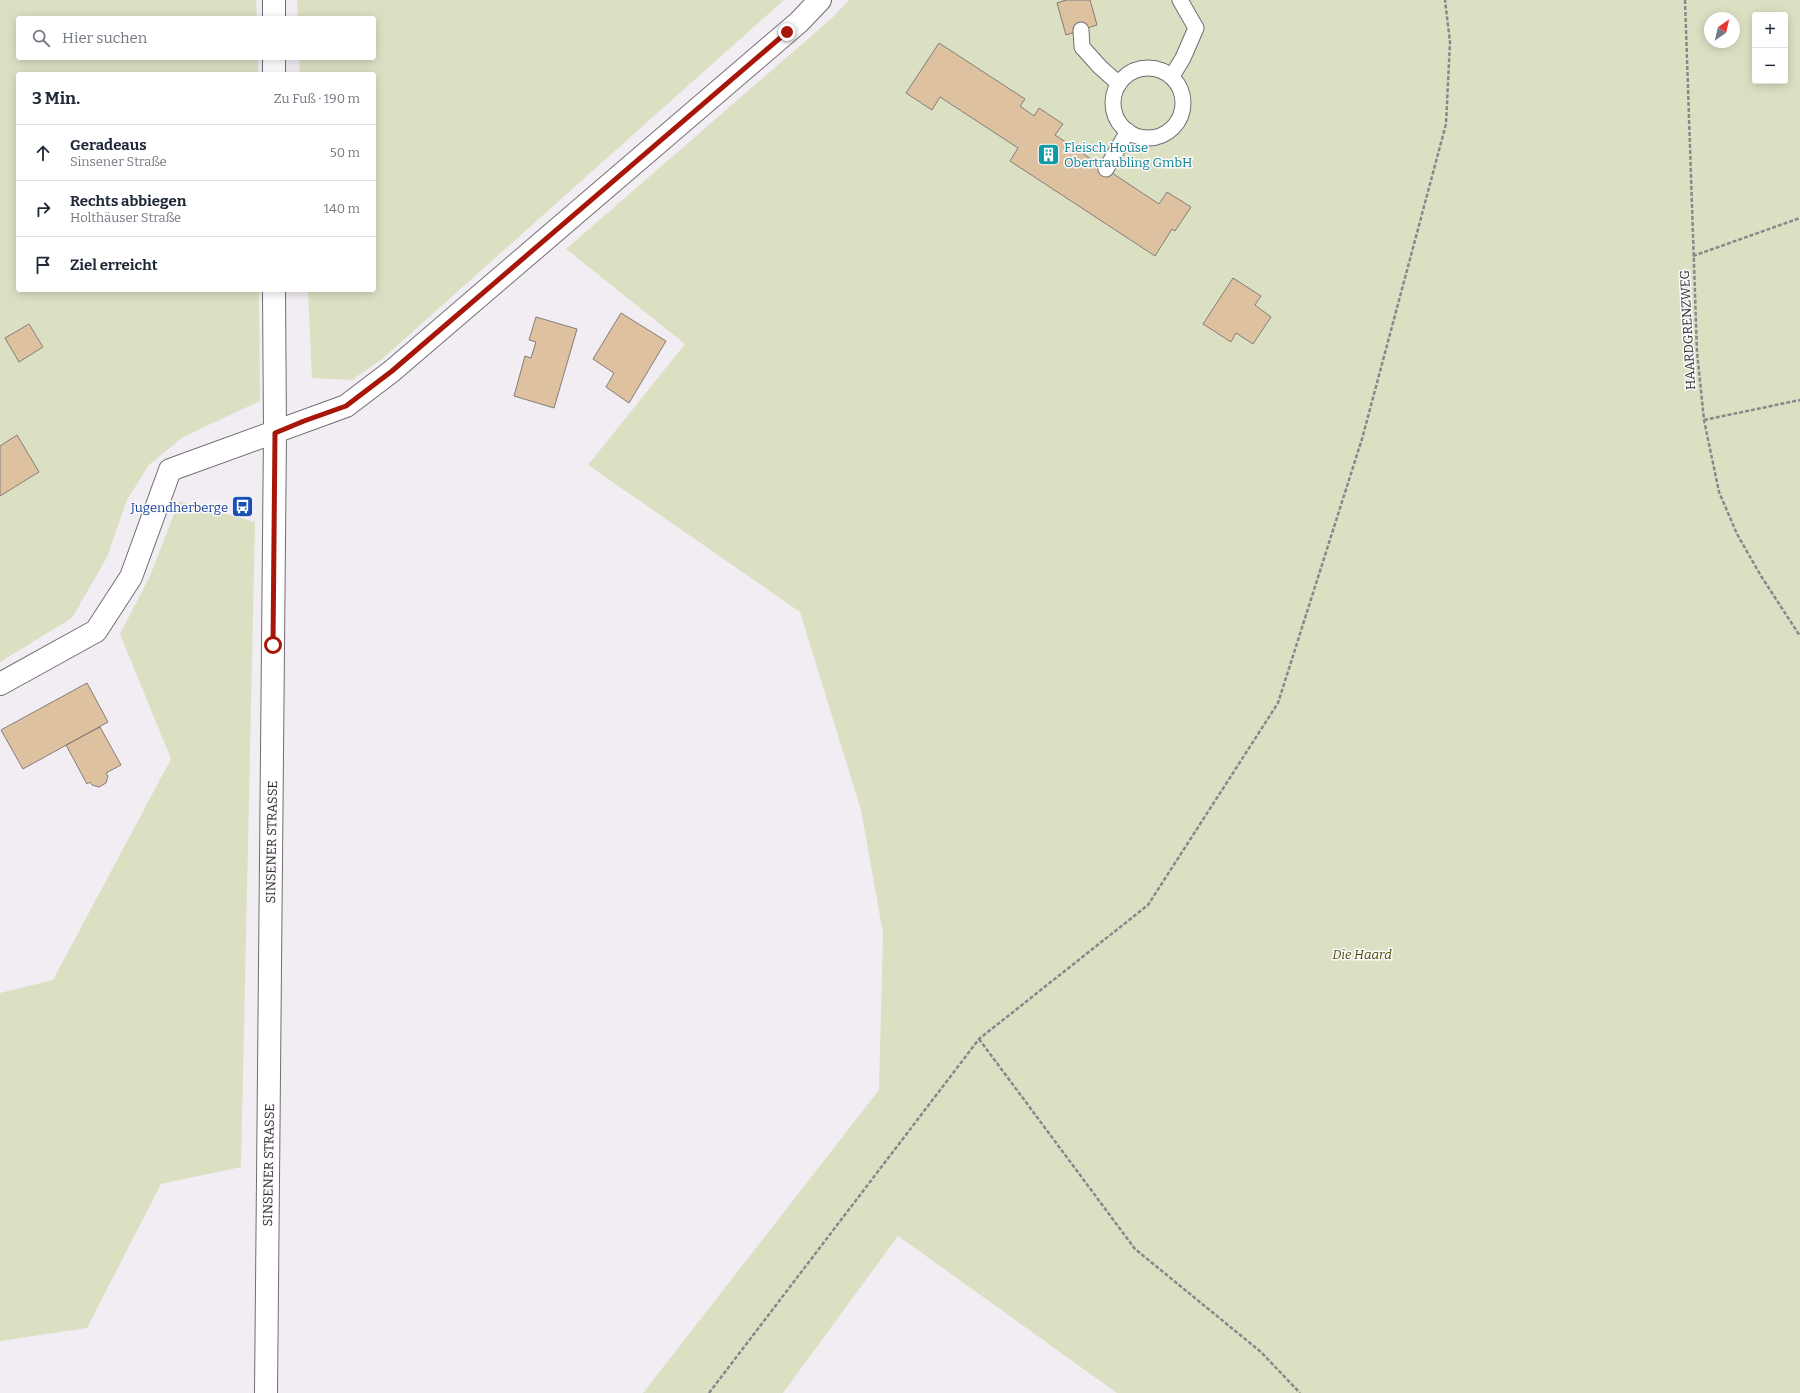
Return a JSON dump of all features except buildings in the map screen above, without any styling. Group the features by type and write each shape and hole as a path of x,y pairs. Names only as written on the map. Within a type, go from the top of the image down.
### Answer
{"main road":[{"path":"274,0 274,16"},
{"path":"0,684 96,631 131,577 170,470 346,406 392,371 793,27 820,0"},
{"path":"274,60 274,72"},
{"name":"SINSENER STRASSE","path":"266,1393 275,433 274,292"}],"lane":[{"path":"1172,76 1183,58 1196,28 1180,0"},
{"path":"1081,30 1082,47 1100,67 1119,84"},
{"path":"1150,68 1162,70 1172,76 1183,96 1183,106 1180,117 1174,127 1166,133 1155,137 1144,138 1128,131 1117,119 1114,107 1114,95 1119,84 1127,75 1138,69 1150,68"},
{"path":"1106,169 1128,131"}],"path":[{"path":"709,1393 979,1039 1148,905 1278,703 1362,439 1446,124 1450,42 1444,0"},
{"name":"HAARDGRENZWEG","path":"1685,0 1697,352 1704,420 1719,492 1737,534 1760,576 1800,636"},
{"path":"1693,256 1800,218"},
{"path":"1704,420 1800,400"},
{"path":"979,1039 1135,1249 1261,1352 1300,1393"}],"green space":[{"path":"0,0 256,0 257,16 16,16 16,60 258,60 258,72 16,72 16,292 259,292 260,401 183,437 149,465 127,500 107,557 72,618 0,662"},
{"path":"297,0 784,0 382,359 352,380 312,378 308,292 376,292 376,72 300,72 299,60 376,60 376,16 298,16"},
{"name":"Die Haard","path":"849,0 1800,0 1800,1393 1117,1393 898,1236 783,1393 643,1393 879,1090 883,933 861,810 800,612 588,465 685,344 566,249 832,18"},
{"path":"179,501 255,522 241,1167 161,1184 87,1328 0,1341 0,993 53,980 171,759 120,634 150,576"}],"place":[{"name":"Fleisch House Obertraubling GmbH","path":"1049,154"},
{"name":"Jugendherberge","path":"243,507"}],"route":[{"path":"273,645 275,433 346,406 392,371 787,32"}]}
